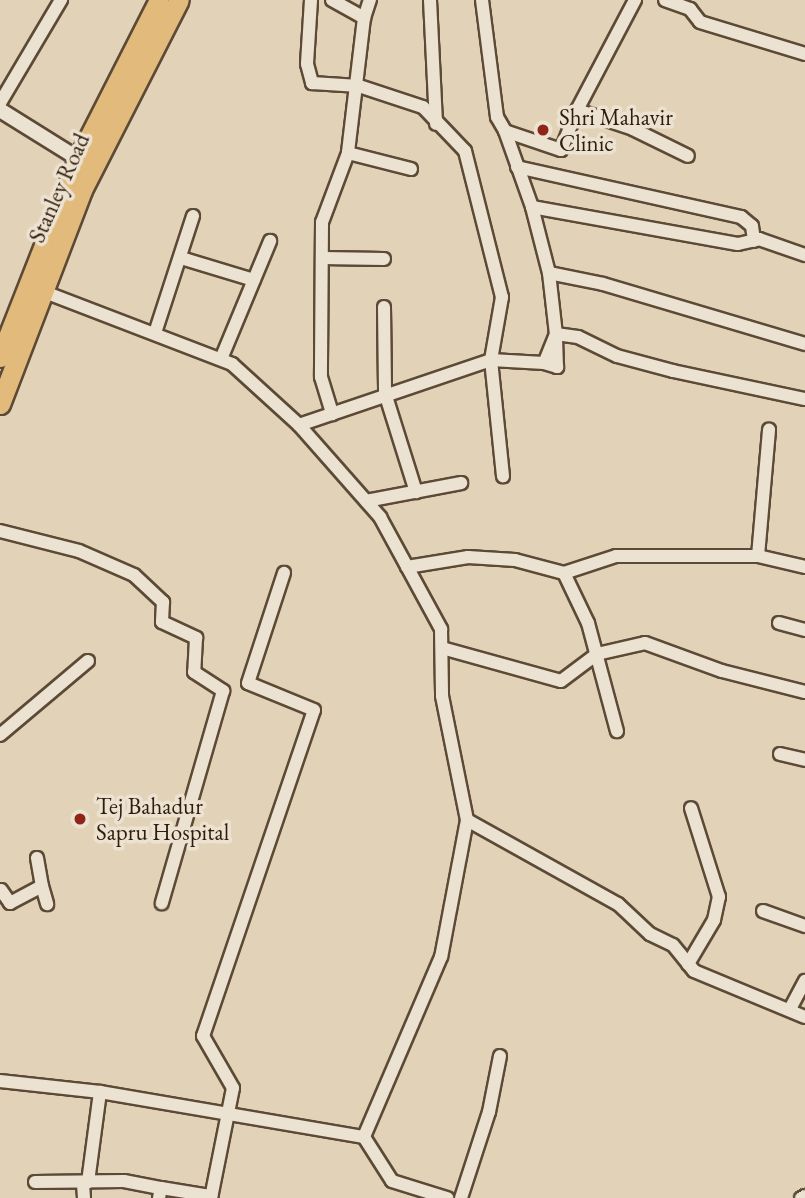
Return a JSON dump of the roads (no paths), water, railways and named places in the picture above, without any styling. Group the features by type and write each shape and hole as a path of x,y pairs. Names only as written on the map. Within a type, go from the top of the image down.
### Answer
{"main road":[{"name":"Stanley Road","path":"0,357 6,325 85,164 159,0"},
{"name":"Stanley Road","path":"0,404 85,164 179,0"}],"street":[{"path":"0,103 61,0"},
{"path":"311,0 307,64 313,83 359,86 423,107 436,124 465,150 486,221 502,297 492,360 503,477"},
{"path":"332,0 364,18"},
{"path":"332,414 321,377 322,222 348,153 359,86 364,18 370,0"},
{"path":"430,0 436,124"},
{"path":"299,425 385,393 492,360 544,363 555,334 548,273 533,207 505,131 496,117 482,0"},
{"path":"505,131 561,150 577,110 635,0"},
{"path":"665,0 690,9 699,22 805,54"},
{"path":"0,110 85,164"},
{"path":"577,110 633,129 688,156"},
{"path":"348,153 411,169"},
{"path":"517,167 741,217 752,226 754,241"},
{"path":"533,207 738,244 754,241 805,255"},
{"path":"155,333 193,216"},
{"path":"221,359 270,241"},
{"path":"181,258 254,280"},
{"path":"322,258 384,260"},
{"path":"548,273 603,284 805,344"},
{"path":"42,290 232,364 299,425 366,501 441,629 442,696 467,820 440,957 364,1137"},
{"path":"384,307 385,393 416,492"},
{"path":"555,334 578,337 617,355 673,371 805,399"},
{"path":"758,556 769,429"},
{"path":"366,501 461,483"},
{"path":"0,531 79,551 134,575 163,602 162,622 196,638 194,672 223,691 162,903"},
{"path":"407,567 468,557 515,560 565,573 616,556 758,556 805,567"},
{"path":"35,1182 88,1182 160,1193 211,1197 233,1088 203,1036 314,710 248,683 285,573"},
{"path":"565,573 588,622 617,731"},
{"path":"779,623 805,630"},
{"path":"442,648 561,681 597,654 645,643 722,671 805,692"},
{"path":"0,735 88,661"},
{"path":"779,754 805,760"},
{"path":"688,964 714,920 719,897 691,808"},
{"path":"467,820 618,904 650,934 673,945 694,971 805,1017"},
{"path":"37,859 47,904"},
{"path":"0,886 10,903 42,886"},
{"path":"764,911 805,926"},
{"path":"790,1009 805,981"},
{"path":"461,1198 489,1112 500,1056"},
{"path":"0,1082 100,1092 364,1137 392,1181 447,1198"},
{"path":"88,1182 100,1092"},
{"path":"85,1198 83,1183 88,1182"}],"place":[{"name":"Shri Mahavir Clinic","path":"543,130"},
{"name":"Tej Bahadur Sapru Hospital","path":"80,819"}]}
